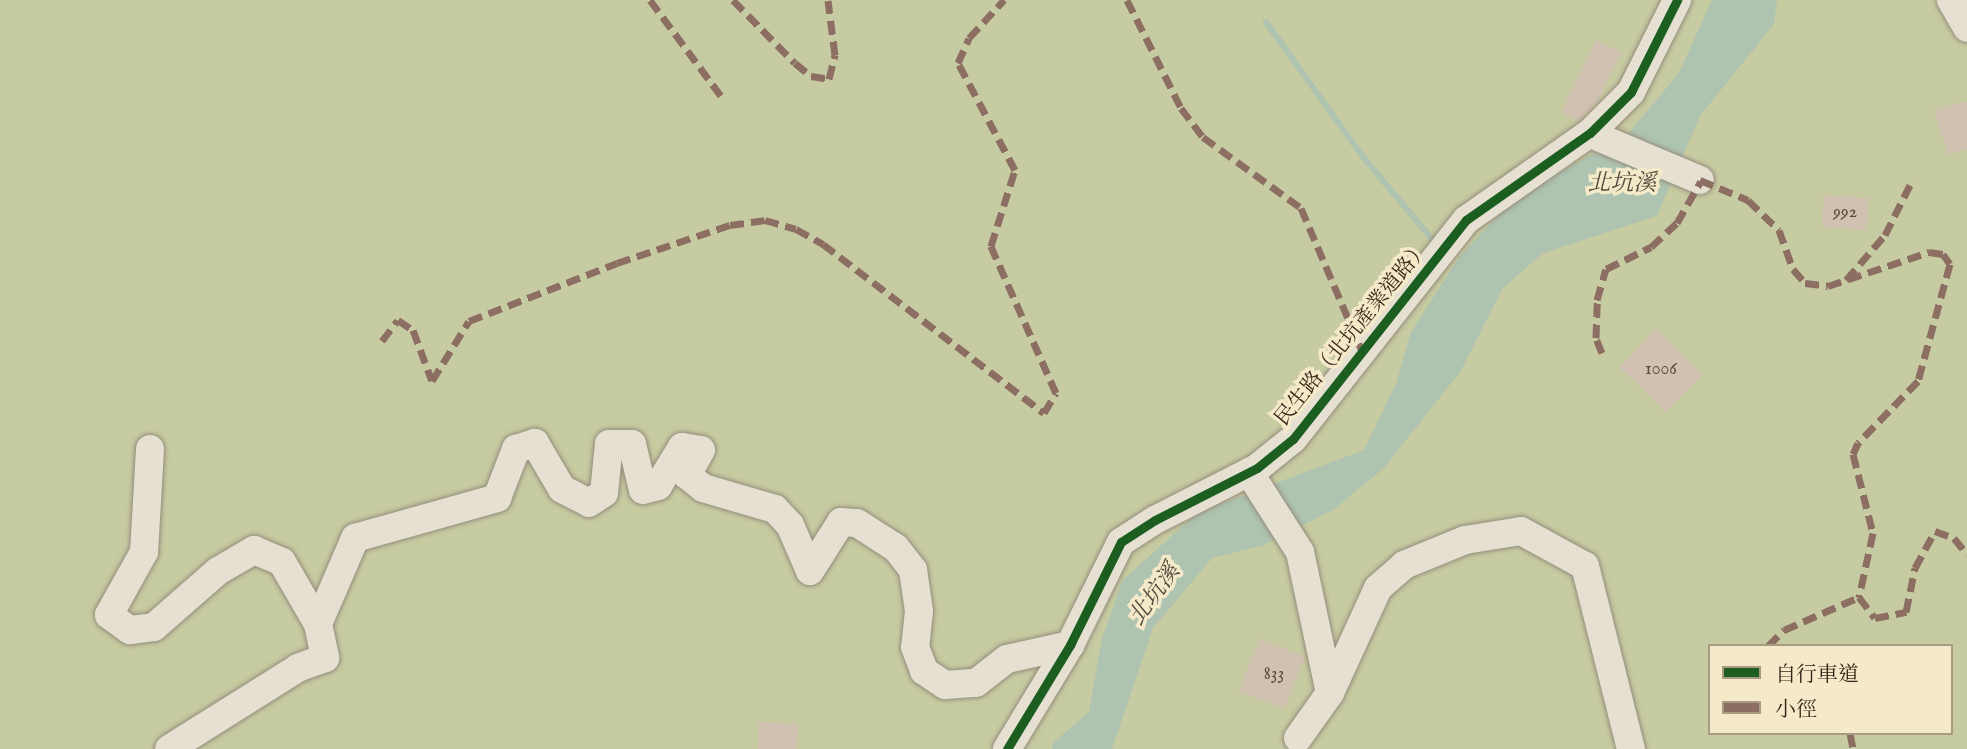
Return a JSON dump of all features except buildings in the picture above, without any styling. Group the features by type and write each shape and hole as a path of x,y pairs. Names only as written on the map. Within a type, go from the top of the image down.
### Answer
{"street":[{"name":"民生路（北坑產業道路）","path":"1007,749 1070,645 1121,542 1155,520 1250,472 1293,439 1465,220 1590,133 1631,92 1677,0"},
{"path":"1951,0 1967,28"},
{"path":"1591,134 1700,180"},
{"path":"318,624 355,538 498,498 516,449 535,443 562,489 589,503 604,493 609,444 632,444 643,490 658,486 682,447 701,450 687,475 703,488 775,509 790,524 810,571 841,522 857,523 896,548 913,570 919,611 915,647 924,671 945,685 975,683 1007,659 1070,645"},
{"path":"150,449 144,552 109,615 130,630 154,627 218,570 254,550 282,562 318,624 325,658 298,668 170,749"},
{"path":"1250,472 1300,552 1330,694"},
{"path":"1298,738 1330,694 1357,625 1378,588 1404,565 1465,540 1521,531 1585,566 1631,749"}],"green space":[{"path":"0,0 1967,0 1967,749 0,749"}],"water":[{"name":"北坑溪","path":"1712,0 1777,0 1774,24 1700,116 1657,216 1543,253 1503,288 1460,372 1384,468 1333,510 1264,545 1212,558 1153,628 1112,749 1052,749 1054,742 1089,712 1102,638 1123,580 1197,513 1364,450 1396,384 1411,332 1460,256 1516,197 1627,135 1679,73"}],"waterway":[{"path":"1266,22 1363,157 1437,245"}],"marked path":[{"path":"650,0 721,96"},
{"path":"733,0 795,63 811,76 829,79 835,55 828,0"},
{"path":"382,341 398,320 413,330 432,381 469,321 617,263 730,225 765,220 796,229 823,244 1044,413 1056,393 991,246 1015,170 958,63 969,38 1004,0"},
{"path":"1127,0 1181,108 1203,137 1301,208 1362,351"},
{"path":"1846,280 1885,235 1913,179"},
{"path":"1700,180 1748,200 1779,230 1793,269 1805,283 1828,286 1929,252 1943,254 1950,264 1918,381 1858,443 1853,454 1873,533 1859,597 1875,618 1906,612 1915,568 1935,531 1954,538 1967,554"},
{"path":"1602,353 1596,338 1597,300 1606,269 1651,247 1677,223 1701,181"},
{"path":"1770,644 1784,630 1859,597"},
{"path":"1850,735 1853,749"}],"cycle path":[{"path":"1007,749 1070,645 1121,542 1155,520 1257,468 1293,439 1466,220 1590,133 1631,92 1677,0"}]}
